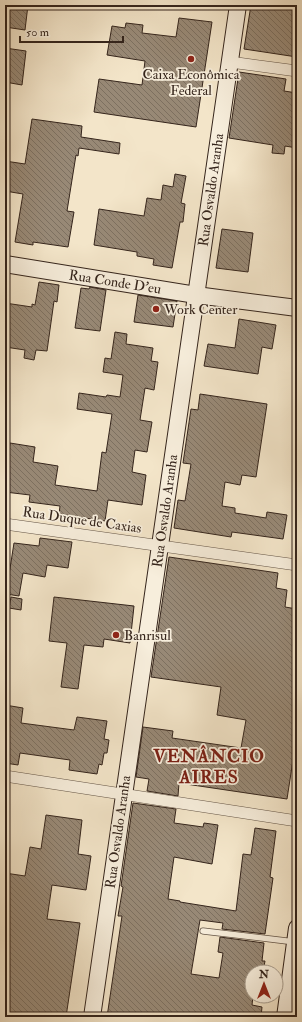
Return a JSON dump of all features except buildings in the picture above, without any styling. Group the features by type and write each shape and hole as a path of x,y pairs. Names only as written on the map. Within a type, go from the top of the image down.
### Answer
{"main road":[{"name":"Rua Osvaldo Aranha","path":"92,1017 123,793 238,5"},
{"name":"Rua Conde D'eu","path":"5,264 196,295 297,308"},
{"path":"285,1017 296,937"}],"street":[{"path":"230,62 297,71"},
{"name":"Rua Duque de Caxias","path":"5,524 297,565"},
{"path":"5,776 297,821"}],"lane":[{"path":"203,932 296,937"}],"place":[{"name":"Caixa Econômica Federal","path":"191,59"},
{"name":"Work Center","path":"156,309"},
{"name":"Banrisul","path":"116,635"}],"district":[{"name":"VENÂNCIO AIRES","path":"209,766"}]}
